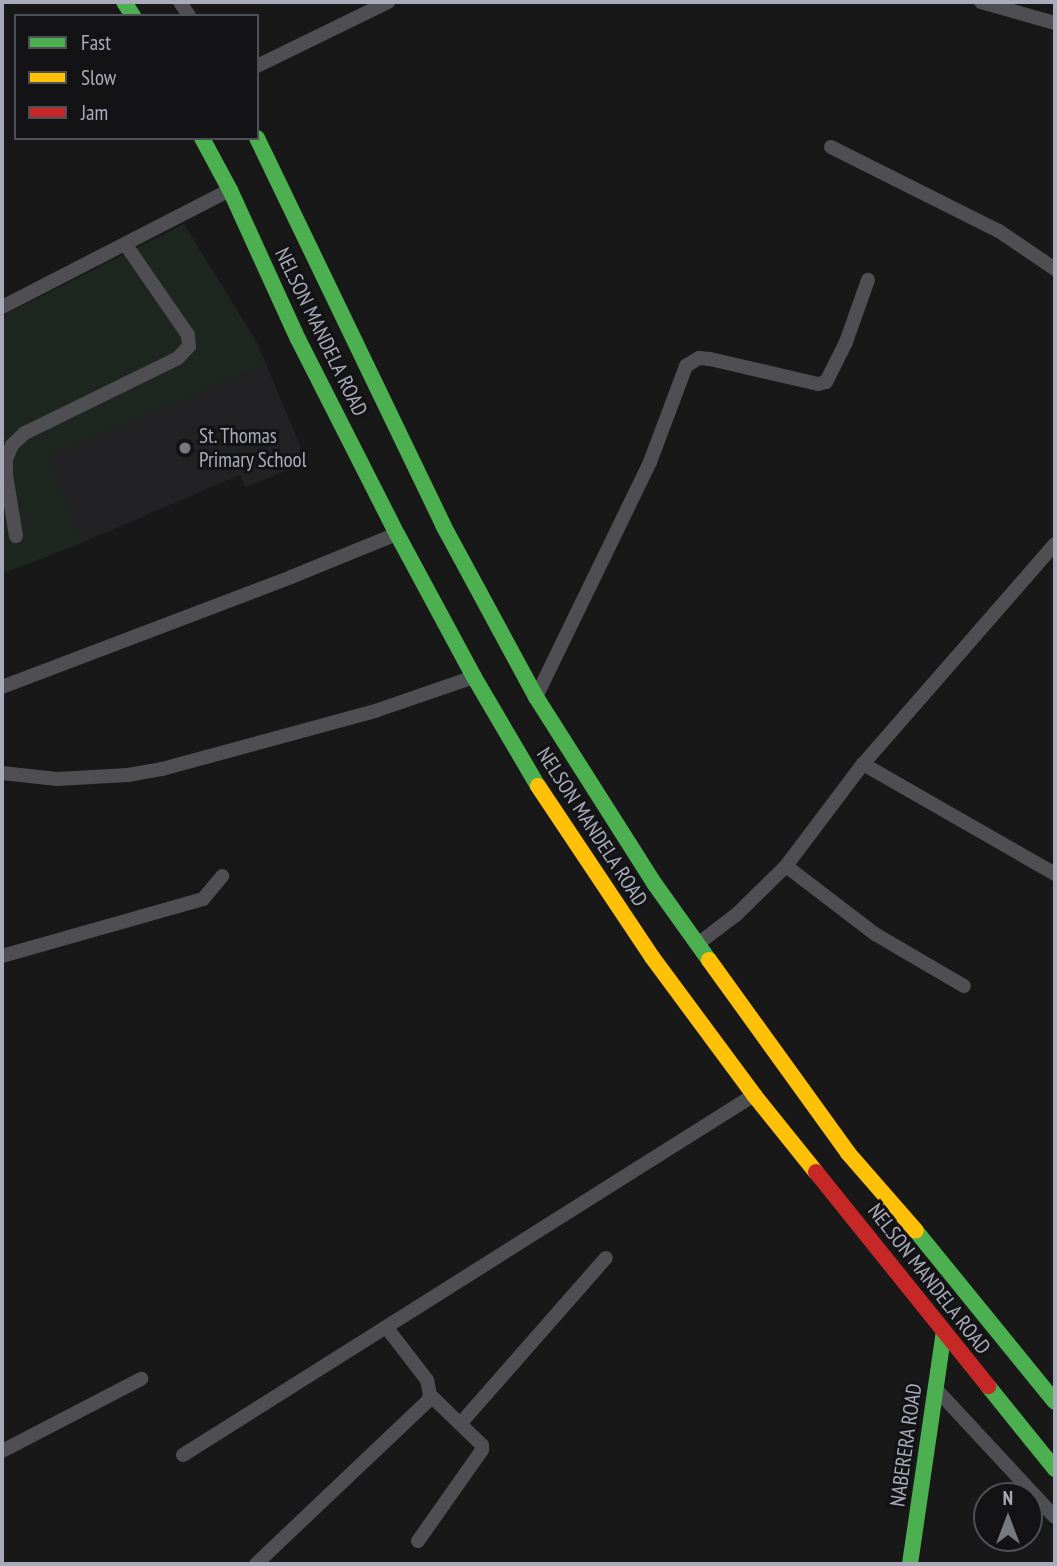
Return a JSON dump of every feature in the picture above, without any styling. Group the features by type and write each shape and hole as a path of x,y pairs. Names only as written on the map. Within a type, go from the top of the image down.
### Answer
{"street":[{"path":"259,65 388,2"},
{"path":"981,2 1055,23"},
{"name":"NELSON MANDELA ROAD","path":"203,140 230,190 298,339 397,534 474,677 538,786 598,877 754,1095 1055,1469"},
{"path":"258,140 443,525 536,697 653,883 699,943 848,1153 937,1256 1055,1402"},
{"path":"831,146 999,230 1055,269"},
{"path":"2,307 230,190"},
{"path":"16,536 6,475 6,459 12,445 25,433 178,358 189,346 188,335 126,245"},
{"path":"536,697 650,462 686,366 699,358 710,359 818,384 826,382 846,342 868,280"},
{"path":"2,687 291,578 397,534"},
{"path":"699,943 737,915 786,866 863,764 1055,544"},
{"path":"2,773 57,779 128,775 162,769 375,711 474,677"},
{"path":"863,764 1055,874"},
{"path":"786,866 875,934 964,986"},
{"path":"2,956 203,899 222,876"},
{"path":"183,1455 754,1095"},
{"path":"460,1424 606,1258"},
{"path":"387,1328 427,1380 430,1395 482,1445 480,1457 418,1541"},
{"name":"NABERERA ROAD","path":"910,1564 944,1332"},
{"path":"2,1451 141,1379"},
{"path":"935,1388 1055,1517"},
{"path":"256,1564 423,1407 430,1395"}],"shaded area":[{"path":"184,224 256,341 266,364 48,457 84,542 2,574 2,316"},
{"name":"St. Thomas Primary School","path":"266,364 307,462 246,487 240,475 84,542 47,457"}],"traffic: fast":[{"path":"124,2 132,14"},
{"path":"203,140 230,190 298,339 397,534 474,677 538,786"},
{"path":"258,140 443,525 536,697 654,883 709,960"},
{"path":"916,1231 1055,1402"},
{"path":"910,1564 944,1332"},
{"path":"988,1386 1055,1469"}],"traffic: slow":[{"path":"538,786 652,957 754,1095 816,1172"},
{"path":"709,960 848,1153 916,1231"}],"traffic: jam":[{"path":"816,1172 988,1386"}],"place":[{"name":"St. Thomas Primary School","path":"185,448"}]}
